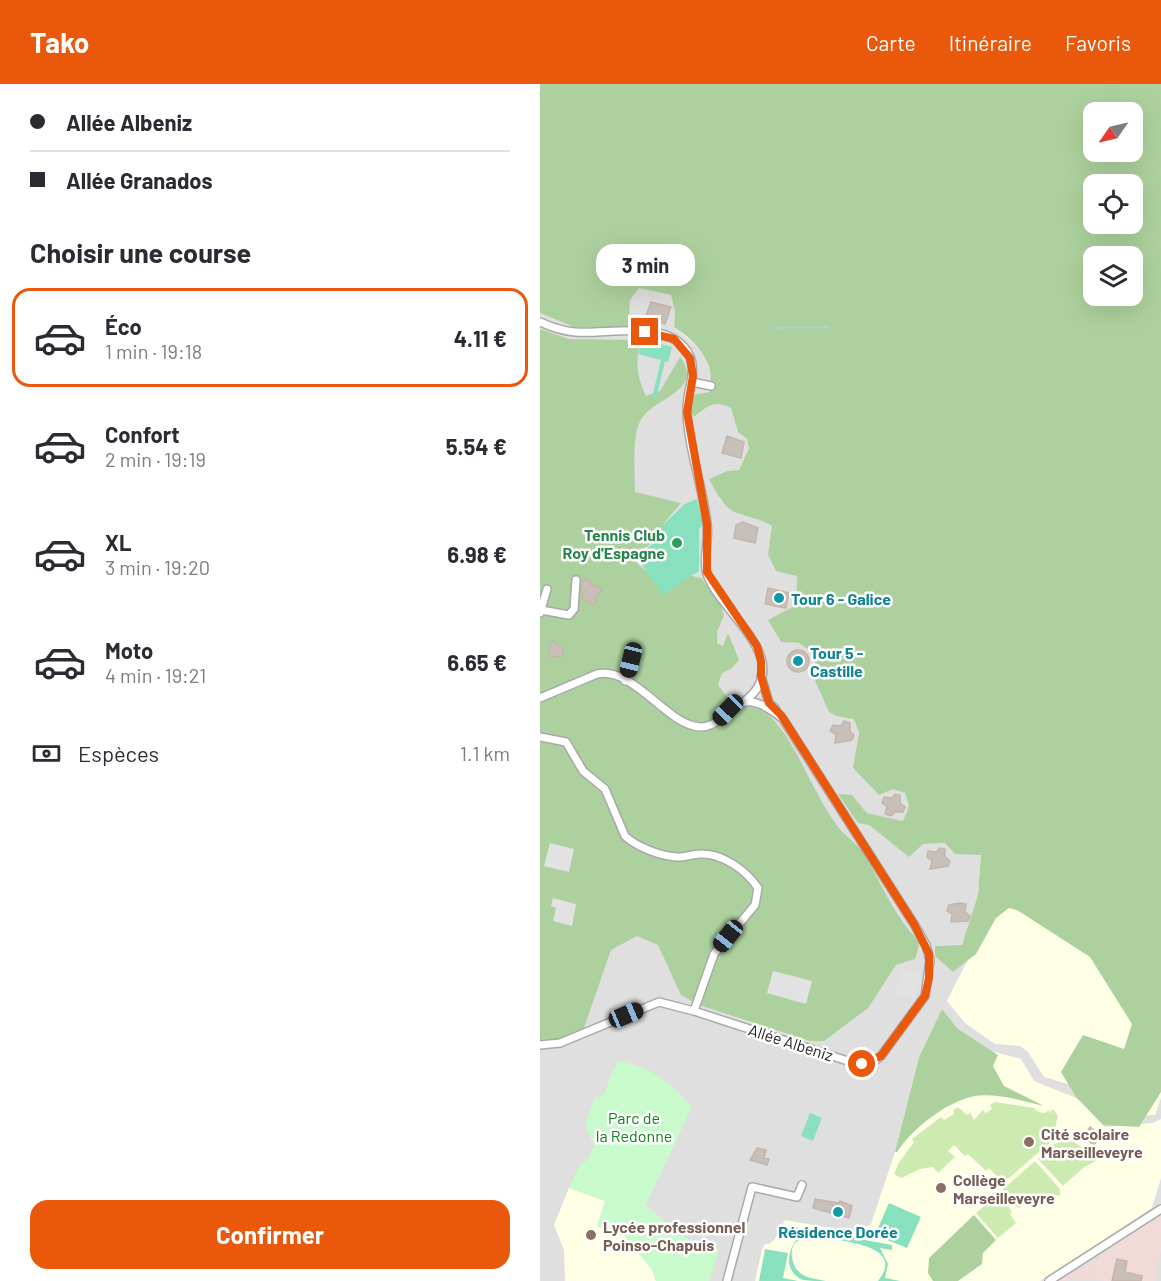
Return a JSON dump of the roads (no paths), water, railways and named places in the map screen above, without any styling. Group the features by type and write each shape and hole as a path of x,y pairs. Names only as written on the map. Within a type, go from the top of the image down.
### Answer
{"street":[{"path":"540,322 577,333 636,331 669,336 687,352 693,370 687,412 707,524 707,572 757,646 761,661 765,704 745,702 732,706 712,724 697,727 686,723 625,681 610,674 601,674 540,698"},
{"path":"692,382 711,386"},
{"path":"547,589 541,612 569,615 574,609 576,580"},
{"path":"625,681 631,660"},
{"path":"745,702 756,692 761,676"},
{"name":"Allée Albeniz","path":"540,1045 560,1043 659,1002 862,1064 881,1056 925,996 930,966 926,945 783,719 765,704"},
{"path":"540,737 566,742 583,771 605,789 625,836 631,841 668,856 680,858 700,854 729,860 758,888 754,905 708,964 694,1011"},
{"path":"727,1281 752,1187 797,1197 802,1185"},
{"path":"1049,1281 1161,1209"}],"waterway":[{"path":"772,328 828,327"}],"place":[{"name":"Tennis Club Roy d'Espagne","path":"677,543"},
{"name":"Tour 6 - Galice","path":"779,598"},
{"name":"Tour 5 - Castille","path":"798,661"},
{"name":"Cité scolaire Marseilleveyre","path":"1029,1142"},
{"name":"Collège Marseilleveyre","path":"941,1188"},
{"name":"Résidence Dorée","path":"838,1212"},
{"name":"Lycée professionnel Poinso-Chapuis","path":"591,1235"}],"park label":[{"name":"Parc de la Redonne","path":"634,1126"}]}
